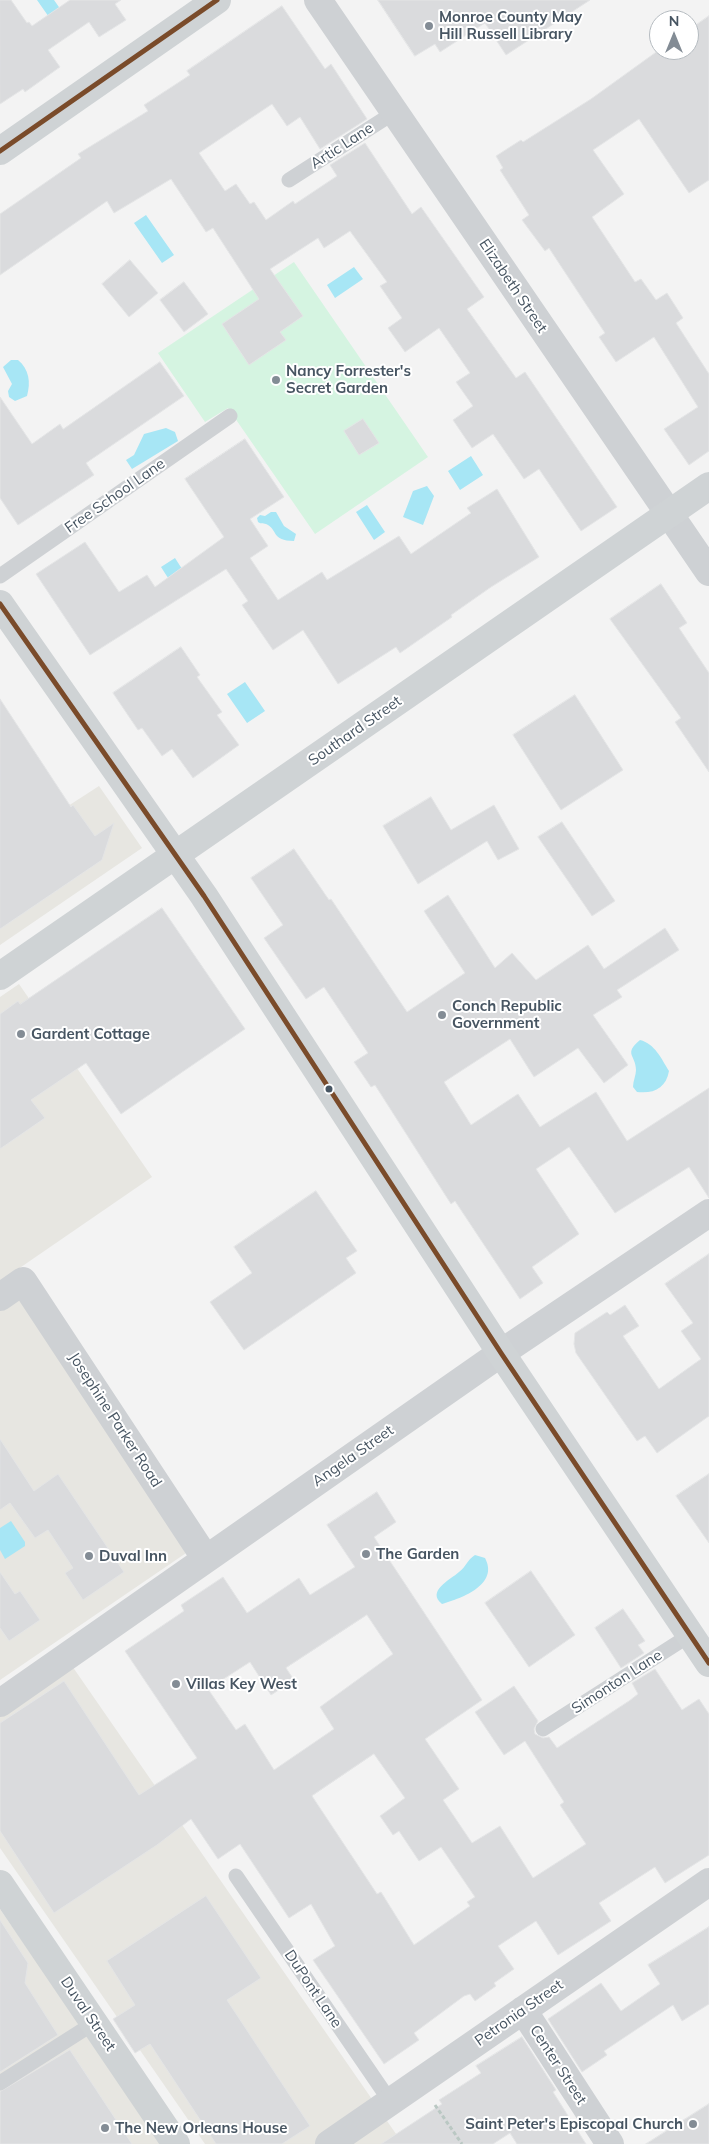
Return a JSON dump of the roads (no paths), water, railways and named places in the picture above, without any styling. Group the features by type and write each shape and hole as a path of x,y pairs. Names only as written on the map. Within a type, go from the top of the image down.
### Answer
{"street":[{"path":"0,151 218,0"},
{"name":"Elizabeth Street","path":"318,0 709,572"},
{"name":"Southard Street","path":"0,976 668,512 709,486"},
{"path":"0,604 175,856 501,1353 709,1662"},
{"name":"Angela Street","path":"0,1703 501,1353 709,1213"},
{"name":"Josephine Parker Road","path":"0,1297 23,1281 206,1559"},
{"name":"Petronia Street","path":"329,2144 709,1882"},
{"name":"Duval Street","path":"0,1884 176,2144"},
{"name":"Center Street","path":"523,2010 610,2144"}],"lane":[{"name":"Artic Lane","path":"289,180 395,112"},
{"name":"Free School Lane","path":"0,576 230,416"},
{"name":"Simonton Lane","path":"544,1729 690,1635"},
{"name":"DuPont Lane","path":"236,1876 390,2101"},
{"path":"0,2083 94,2023"}],"water":[{"path":"37,0 54,0 61,10 51,20"},
{"path":"146,215 174,255 162,263 134,223"},
{"path":"354,267 363,279 335,298 327,285"},
{"path":"11,360 18,360 25,367 29,381 27,396 15,401 9,397 8,391 12,384 3,367"},
{"path":"166,428 175,432 178,441 132,469 126,460 134,455 144,434"},
{"path":"471,456 483,475 460,490 448,471"},
{"path":"427,486 434,496 423,525 403,517 413,491"},
{"path":"367,505 385,532 374,540 356,512"},
{"path":"271,512 276,512 284,526 296,534 294,541 278,537 270,526 258,522 257,518 260,515 265,516"},
{"path":"175,558 193,586 179,595 161,567"},
{"path":"245,682 265,711 247,723 227,694"},
{"path":"640,1040 654,1048 669,1071 662,1086 654,1091 637,1092 633,1087 636,1070 631,1052 632,1048"},
{"path":"11,1521 25,1542 25,1546 5,1559 0,1550 0,1528"},
{"path":"475,1555 485,1558 488,1567 487,1575 483,1582 469,1594 442,1604 438,1599 438,1590"}],"place":[{"name":"Monroe County May Hill Russell Library","path":"429,26"},
{"name":"Nancy Forrester's Secret Garden","path":"276,380"},
{"name":"Conch Republic Government","path":"442,1015"},
{"name":"Gardent Cottage","path":"21,1034"},
{"name":"The Garden","path":"366,1554"},
{"name":"Duval Inn","path":"89,1556"},
{"name":"Villas Key West","path":"176,1684"},
{"name":"Saint Peter's Episcopal Church","path":"693,2124"},
{"name":"The New Orleans House","path":"105,2128"}]}
